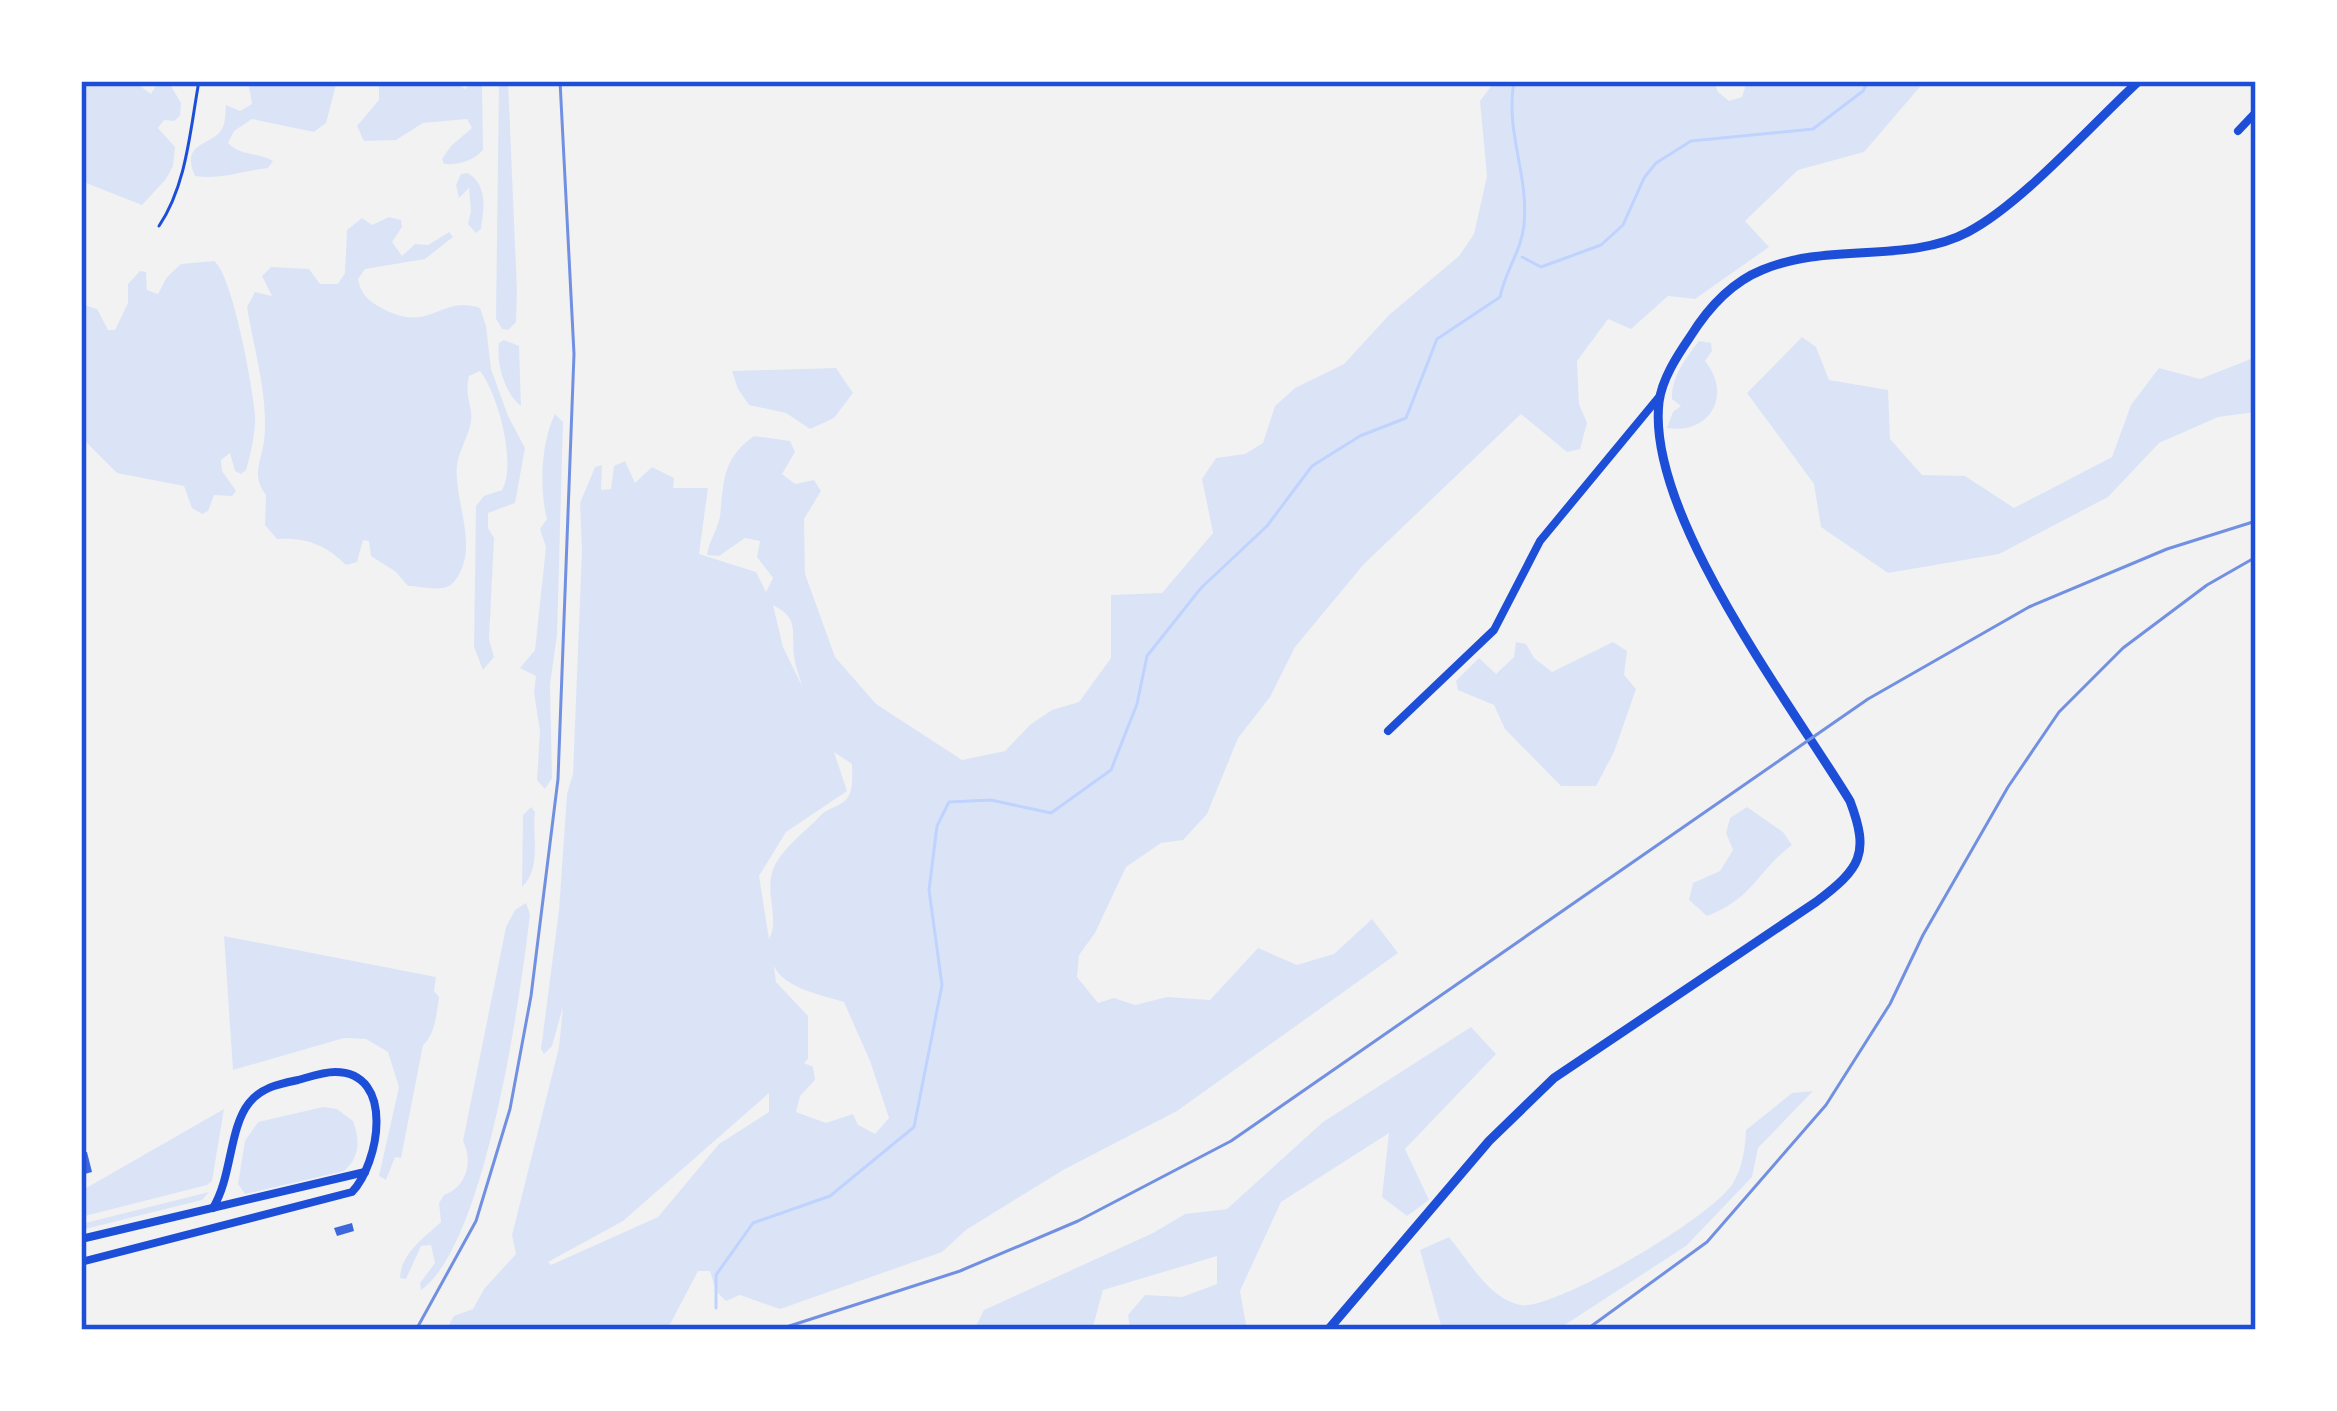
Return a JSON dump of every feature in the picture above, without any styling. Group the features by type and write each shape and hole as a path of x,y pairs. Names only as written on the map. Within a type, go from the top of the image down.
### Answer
{"street":[{"path":"1388,731 1494,630 1540,541 1660,396 1700,320 1739,282 1793,259 1917,246 1970,232 2022,191 2140,81"},
{"path":"2238,131 2256,112"},
{"path":"1328,1330 1489,1141 1554,1078 1838,886 1862,850 1861,830 1850,801 1744,631 1683,522 1660,443 1660,396"},
{"path":"81,1262 352,1192 367,1172 377,1125 374,1097 360,1081 338,1071 269,1086 249,1102 241,1117 229,1174 213,1208"},
{"path":"81,1239 367,1172"}],"lane":[{"path":"159,226 171,208 182,170 199,81"}],"shaded area":[{"path":"81,81 133,81 151,94 159,81 168,81 181,103 180,116 164,120 158,128 175,147 173,166 142,205 81,181"},
{"path":"248,81 337,81 326,123 314,132 252,119 234,131 228,143 273,161 268,168 195,176 191,156 219,133 226,105 240,111 252,104"},
{"path":"379,81 452,81 465,89 482,81 483,150 465,162 444,164 442,159 451,146 472,128 467,119 423,123 396,140 364,141 357,126 379,100"},
{"path":"499,81 508,81 517,291 516,322 508,330 496,319"},
{"path":"1495,81 1714,81 1729,101 1742,97 1747,81 1925,81 1864,152 1798,170 1745,221 1769,247 1695,299 1668,296 1631,329 1608,319 1577,361 1579,404 1587,423 1580,449 1567,452 1521,414 1364,564 1295,647 1270,697 1238,738 1207,814 1183,840 1161,843 1126,867 1095,933 1079,955 1077,977 1098,1003 1114,998 1135,1005 1167,997 1210,1000 1258,948 1297,965 1334,954 1372,919 1398,953 1177,1111 1063,1170 966,1230 942,1252 780,1309 740,1295 726,1301 716,1291 710,1271 698,1271 667,1330 446,1330 454,1316 473,1309 484,1289 516,1254 512,1235 559,1047 563,1007 552,1046 544,1054 541,1049 559,910 567,794 573,774 580,503 595,467 602,465 601,490 611,489 614,466 625,461 635,483 652,467 674,478 673,488 708,488 699,554 756,572 766,592 773,578 757,557 760,541 745,538 719,556 707,555 719,521 726,471 736,453 754,436 790,441 795,452 782,474 795,484 814,480 821,491 804,519 805,574 835,657 876,704 962,760 1005,751 1052,710 1079,702 1111,658 1111,595 1162,593 1213,533 1202,479 1216,458 1245,454 1263,443 1275,406 1295,388 1344,364 1389,315 1459,256 1474,234 1487,176 1480,101","holes":["773,605 791,621 802,686 783,647","834,752 852,764 850,793 796,839 775,865 769,939 759,876 786,832 847,791","774,966 794,985 844,1002 889,1118 875,1134 858,1125 853,1114 826,1123 796,1112 800,1096 815,1080 813,1067 804,1063 808,1059 808,1016 776,982","769,1093 769,1112 719,1144 658,1217 551,1265 548,1262 623,1221"]},
{"path":"468,173 479,184 483,198 481,229 476,233 468,224 469,188 459,198 456,185 461,174"},
{"path":"389,217 401,220 392,242 402,256 415,244 428,245 449,232 453,237 425,259 365,269 358,279 363,293 380,307 411,317 455,306 480,308 491,369 525,448 515,503 488,513 494,538 489,639 494,657 483,670 474,647 476,506 484,496 502,490 507,464 499,412 480,371 469,376 471,421 457,465 465,556 449,586 408,586 371,556 369,541 363,540 357,562 346,565 315,544 277,539 265,525 266,495 258,475 264,408 247,307 255,292 272,296 262,276 271,267 309,269 320,284 338,284 345,273 347,230 362,218 372,225"},
{"path":"214,261 234,308 255,421 246,470 235,471 230,453 221,460 222,471 236,491 232,496 214,495 202,514 192,508 184,486 117,473 81,437 81,304 97,309 108,330 115,330 128,303 128,284 140,271 146,272 147,290 158,294 181,264"},
{"path":"1802,337 1816,347 1829,380 1888,390 1890,439 1922,475 1965,476 2014,508 2112,457 2131,405 2159,368 2200,379 2256,357 2256,412 2218,417 2159,443 2108,497 1999,554 1888,573 1821,527 1814,484 1747,393"},
{"path":"504,340 519,346 521,406 510,394 500,369 499,343"},
{"path":"1699,341 1711,343 1705,361 1717,387 1713,410 1695,425 1667,428 1681,406 1672,399 1677,375"},
{"path":"836,368 853,393 834,418 810,429 786,413 749,405 732,371"},
{"path":"555,414 563,422 557,635 550,685 552,778 545,789 537,780 536,676 520,668 535,650 546,547 540,529 547,519 543,466"},
{"path":"1516,642 1526,644 1534,658 1552,672 1613,642 1627,651 1624,675 1636,689 1614,752 1596,786 1561,786 1505,729 1494,705 1458,690 1456,681 1479,658 1496,674 1514,657"},
{"path":"531,807 535,812 534,862 522,887 523,815"},
{"path":"1747,807 1783,832 1792,845 1745,893 1707,916 1689,900 1693,883 1720,871 1733,850 1726,833 1730,818"},
{"path":"526,903 530,914 509,1056 482,1172 444,1264 421,1290 420,1283 435,1263 431,1245 421,1246 406,1279 400,1278 401,1269 441,1222 439,1203 466,1172 463,1141 506,927 515,910"},
{"path":"224,936 436,977 435,1023 423,1045 401,1158 395,1157 386,1180 379,1176 399,1087 388,1052 366,1039 344,1038 233,1070"},
{"path":"1471,1027 1496,1054 1405,1149 1429,1200 1407,1216 1382,1197 1389,1133 1281,1202 1240,1291 1247,1330 1130,1330 1128,1315 1145,1295 1182,1297 1217,1284 1217,1256 1103,1290 1092,1330 974,1330 984,1310 1185,1214 1227,1209 1323,1122"},
{"path":"1813,1091 1758,1148 1752,1177 1686,1246 1557,1330 1463,1330 1460,1325 1442,1329 1420,1250 1449,1237 1489,1287 1521,1305 1566,1293 1633,1258 1720,1198 1739,1170 1746,1130 1792,1093"},
{"path":"323,1107 337,1109 353,1121 357,1148 349,1166 245,1194 238,1184 245,1141 258,1122"},
{"path":"224,1109 212,1181 207,1185 81,1217 81,1191"},
{"path":"209,1192 202,1200 81,1230 81,1224"}],"building":[{"path":"87,1152 92,1172 81,1175 81,1153"},
{"path":"352,1223 354,1231 337,1236 334,1228"}],"waterway":[{"path":"716,1308 716,1275 753,1223 830,1196 914,1127 942,985 929,890 937,826 949,802 991,800 1051,813 1111,770 1137,704 1147,656 1201,588 1267,526 1312,466 1360,436 1406,418 1437,339 1500,297 1524,225 1512,118 1514,81"},
{"path":"1522,257 1541,267 1601,245 1623,225 1656,163 1691,141 1813,129 1863,91 1868,81"}],"railway":[{"path":"416,1330 476,1221 510,1109 531,996 558,779 574,354 560,81"},
{"path":"777,1330 960,1271 1078,1221 1231,1141 1868,699 2029,607 2167,549 2256,521"},
{"path":"1586,1330 1707,1242 1826,1105 1890,1004 1923,935 2008,787 2059,712 2123,648 2207,585 2256,557"}]}
